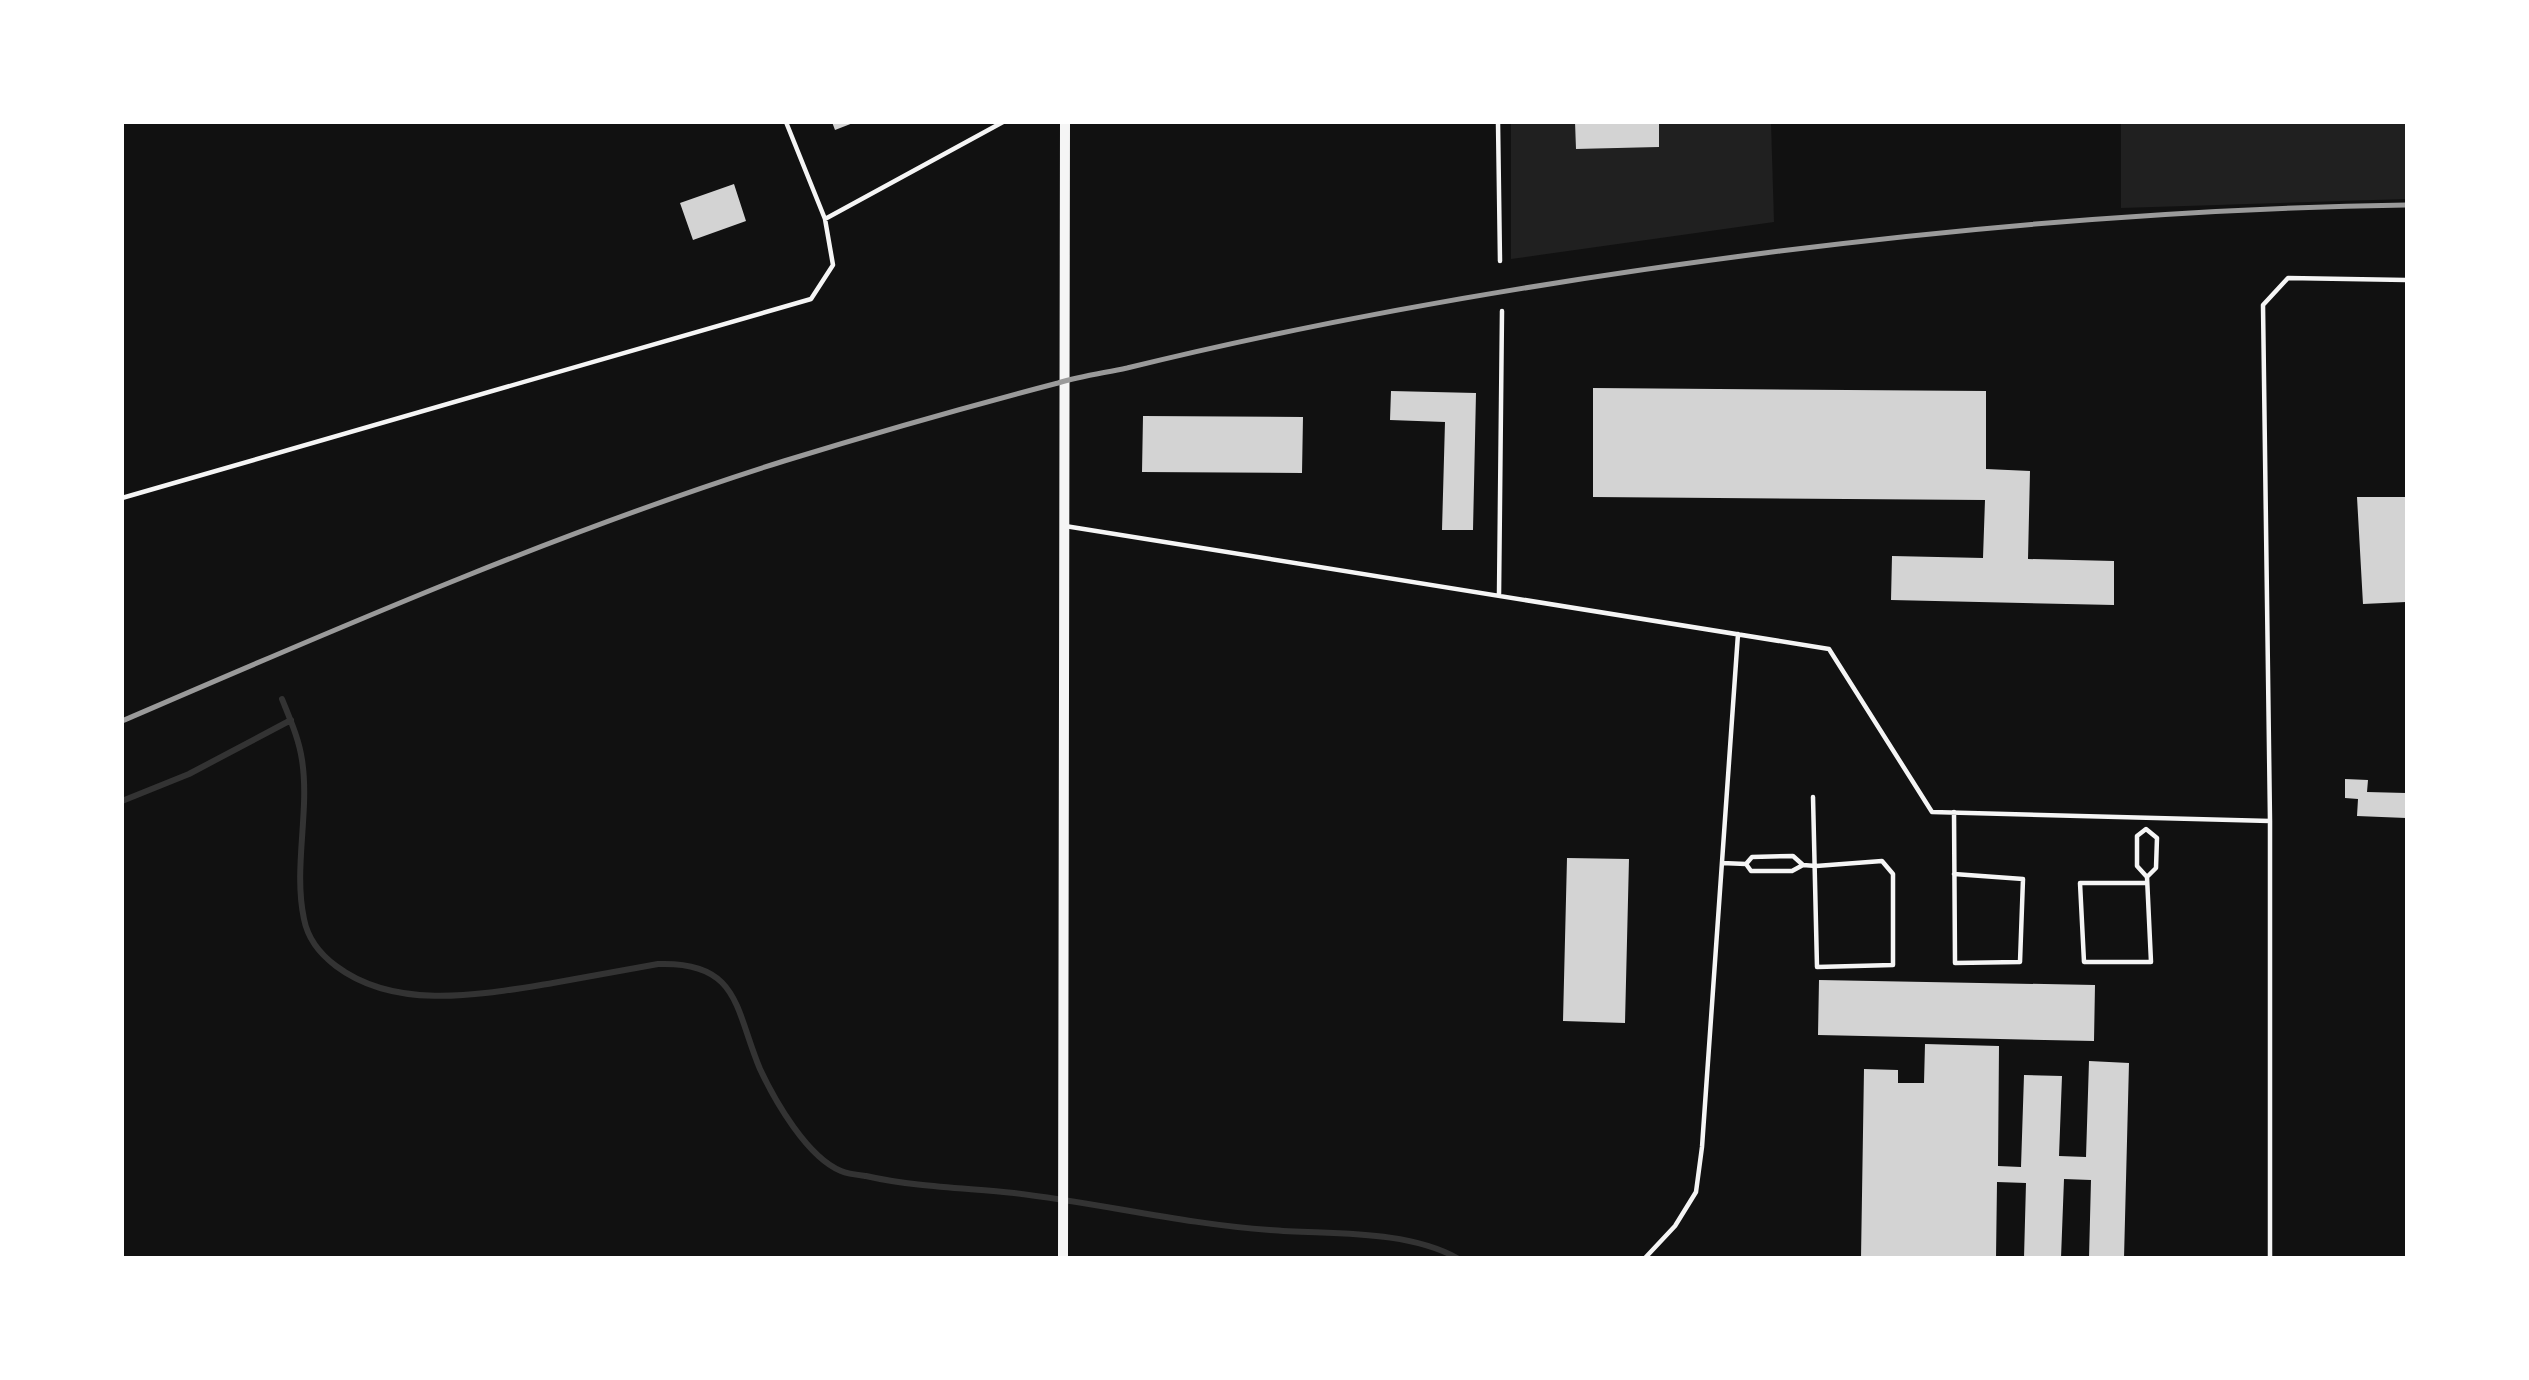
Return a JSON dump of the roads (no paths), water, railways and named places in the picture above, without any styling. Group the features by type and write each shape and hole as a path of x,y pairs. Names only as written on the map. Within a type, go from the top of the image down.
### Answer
{"street":[{"path":"1063,1258 1065,122"}],"lane":[{"path":"122,498 811,299 833,265 825,219 786,122"},
{"path":"825,219 1003,122"},
{"path":"1498,122 1500,261"},
{"path":"2270,1258 2270,821 2263,305 2288,278 2406,280"},
{"path":"1499,596 1502,311"},
{"path":"1064,526 1829,649 1932,812 2270,821"},
{"path":"1645,1258 1675,1226 1696,1192 1702,1147 1738,635"},
{"path":"1722,863 1745,864 1751,871 1792,871 1803,865 1816,866 1882,861 1894,874 1893,965 1817,967 1816,866 1813,797"},
{"path":"1954,812 1954,874 1955,963 2020,962 2023,879 1954,874"},
{"path":"2145,817 2146,829 2157,838 2156,868 2147,880"},
{"path":"2146,829 2137,836 2137,866 2147,880 2151,962 2084,962 2080,883 2147,880"},
{"path":"1745,864 1752,857 1793,856 1803,865"}],"waterway":[{"path":"282,699 302,760 304,799 300,880 306,927 325,957 360,980 386,990 413,994 470,995 658,964 685,965 705,971 720,980 730,993 760,1069 783,1112 816,1154 841,1171 902,1183 1046,1197 1238,1227 1391,1238 1414,1242 1457,1258"},
{"path":"122,801 189,774 291,720"}],"railway":[{"path":"122,721 450,582 616,518 784,461 1075,378 1289,331 1452,300 1780,251 2093,219 2406,205"}]}
